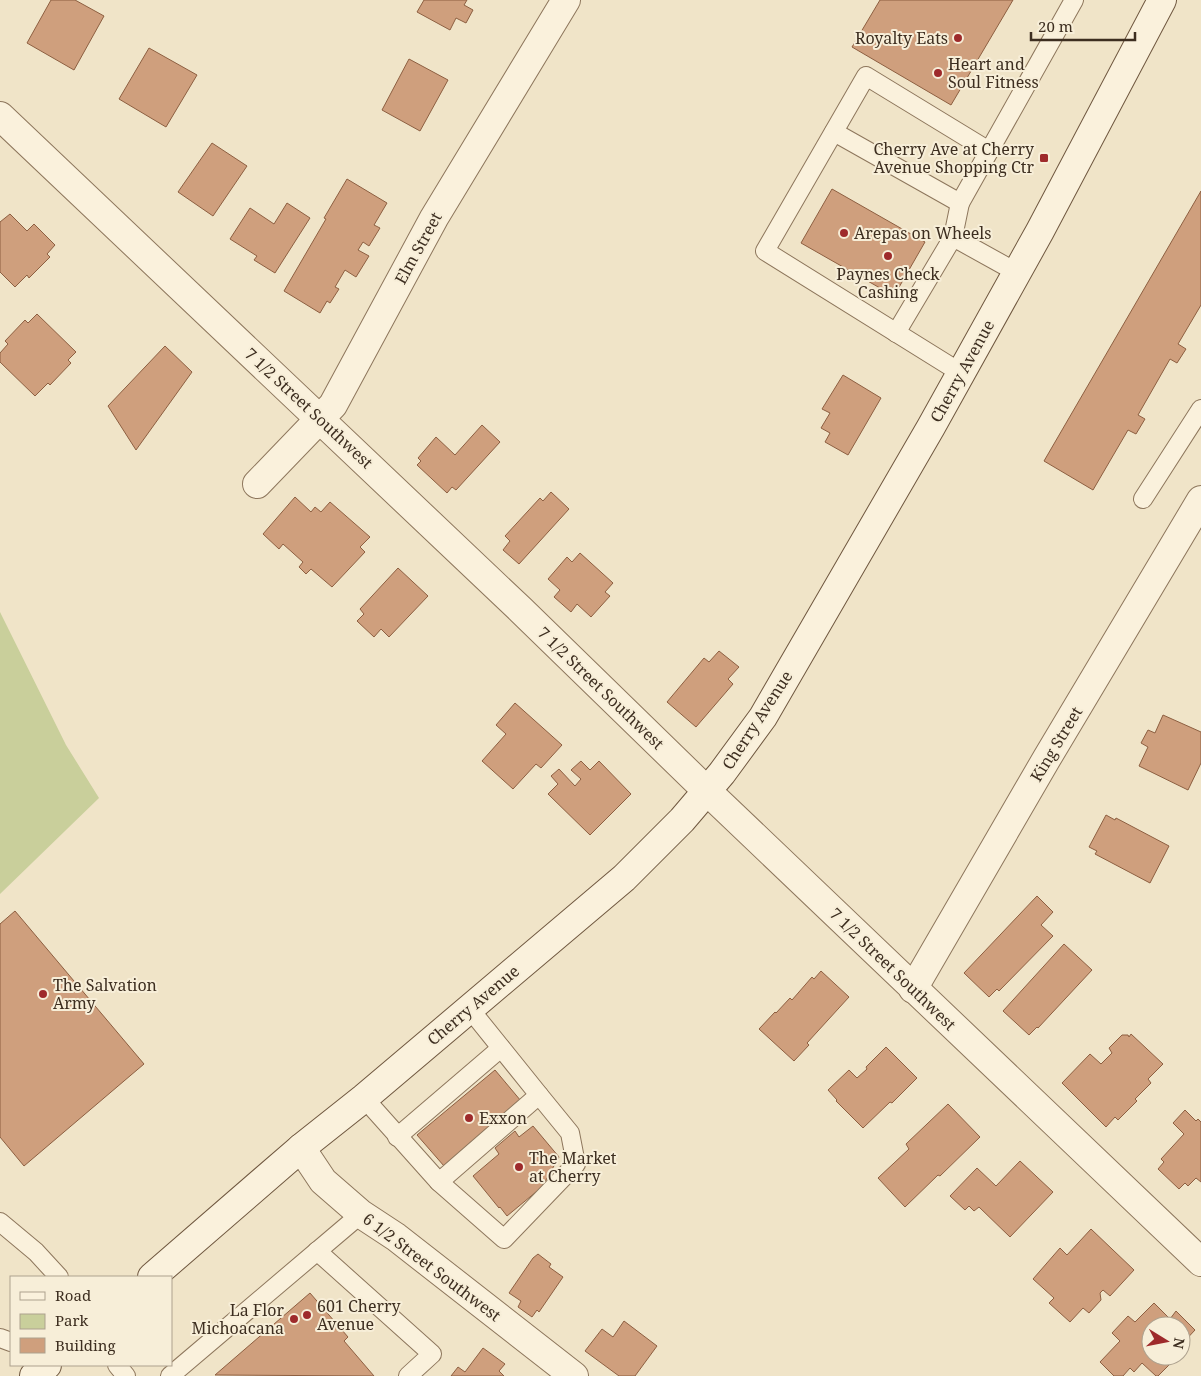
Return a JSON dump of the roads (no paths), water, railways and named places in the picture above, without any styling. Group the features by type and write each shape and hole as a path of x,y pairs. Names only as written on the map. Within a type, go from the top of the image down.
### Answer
{"street":[{"name":"Elm Street","path":"257,484 333,405 434,218 566,0"},
{"name":"Cherry Avenue","path":"153,1276 301,1148 364,1098 624,878 707,792 763,717 961,372 1162,0"},
{"name":"7 1/2 Street Southwest","path":"0,116 514,603 707,792 1201,1262"},
{"name":"King Street","path":"913,989 1047,758 1201,500"},
{"name":"6 1/2 Street Southwest","path":"301,1148 323,1181 361,1214 396,1237 574,1376"}],"lane":[{"path":"896,333 953,236 960,203 1074,0"},
{"path":"961,372 764,251 866,76 989,151"},
{"path":"834,132 960,203"},
{"path":"953,236 1016,272"},
{"path":"1143,498 1199,419"},
{"path":"364,1098 439,1182 504,1239 576,1164 570,1133 469,1008"},
{"path":"397,1136 501,1048"},
{"path":"439,1182 539,1095"},
{"path":"170,1376 361,1214"},
{"path":"0,1222 36,1252 58,1276"},
{"path":"318,1251 432,1354 408,1376"},
{"path":"117,1366 126,1376"}],"place":[{"name":"Royalty Eats","path":"958,38"},
{"name":"Heart and Soul Fitness","path":"938,73"},
{"name":"Cherry Ave at Cherry Avenue Shopping Ctr","path":"1044,158"},
{"name":"Arepas on Wheels","path":"844,233"},
{"name":"Paynes Check Cashing","path":"888,256"},
{"name":"The Salvation Army","path":"43,994"},
{"name":"Exxon","path":"469,1118"},
{"name":"The Market at Cherry","path":"519,1167"},
{"name":"601 Cherry Avenue","path":"307,1315"},
{"name":"La Flor Michoacana","path":"294,1319"}]}
